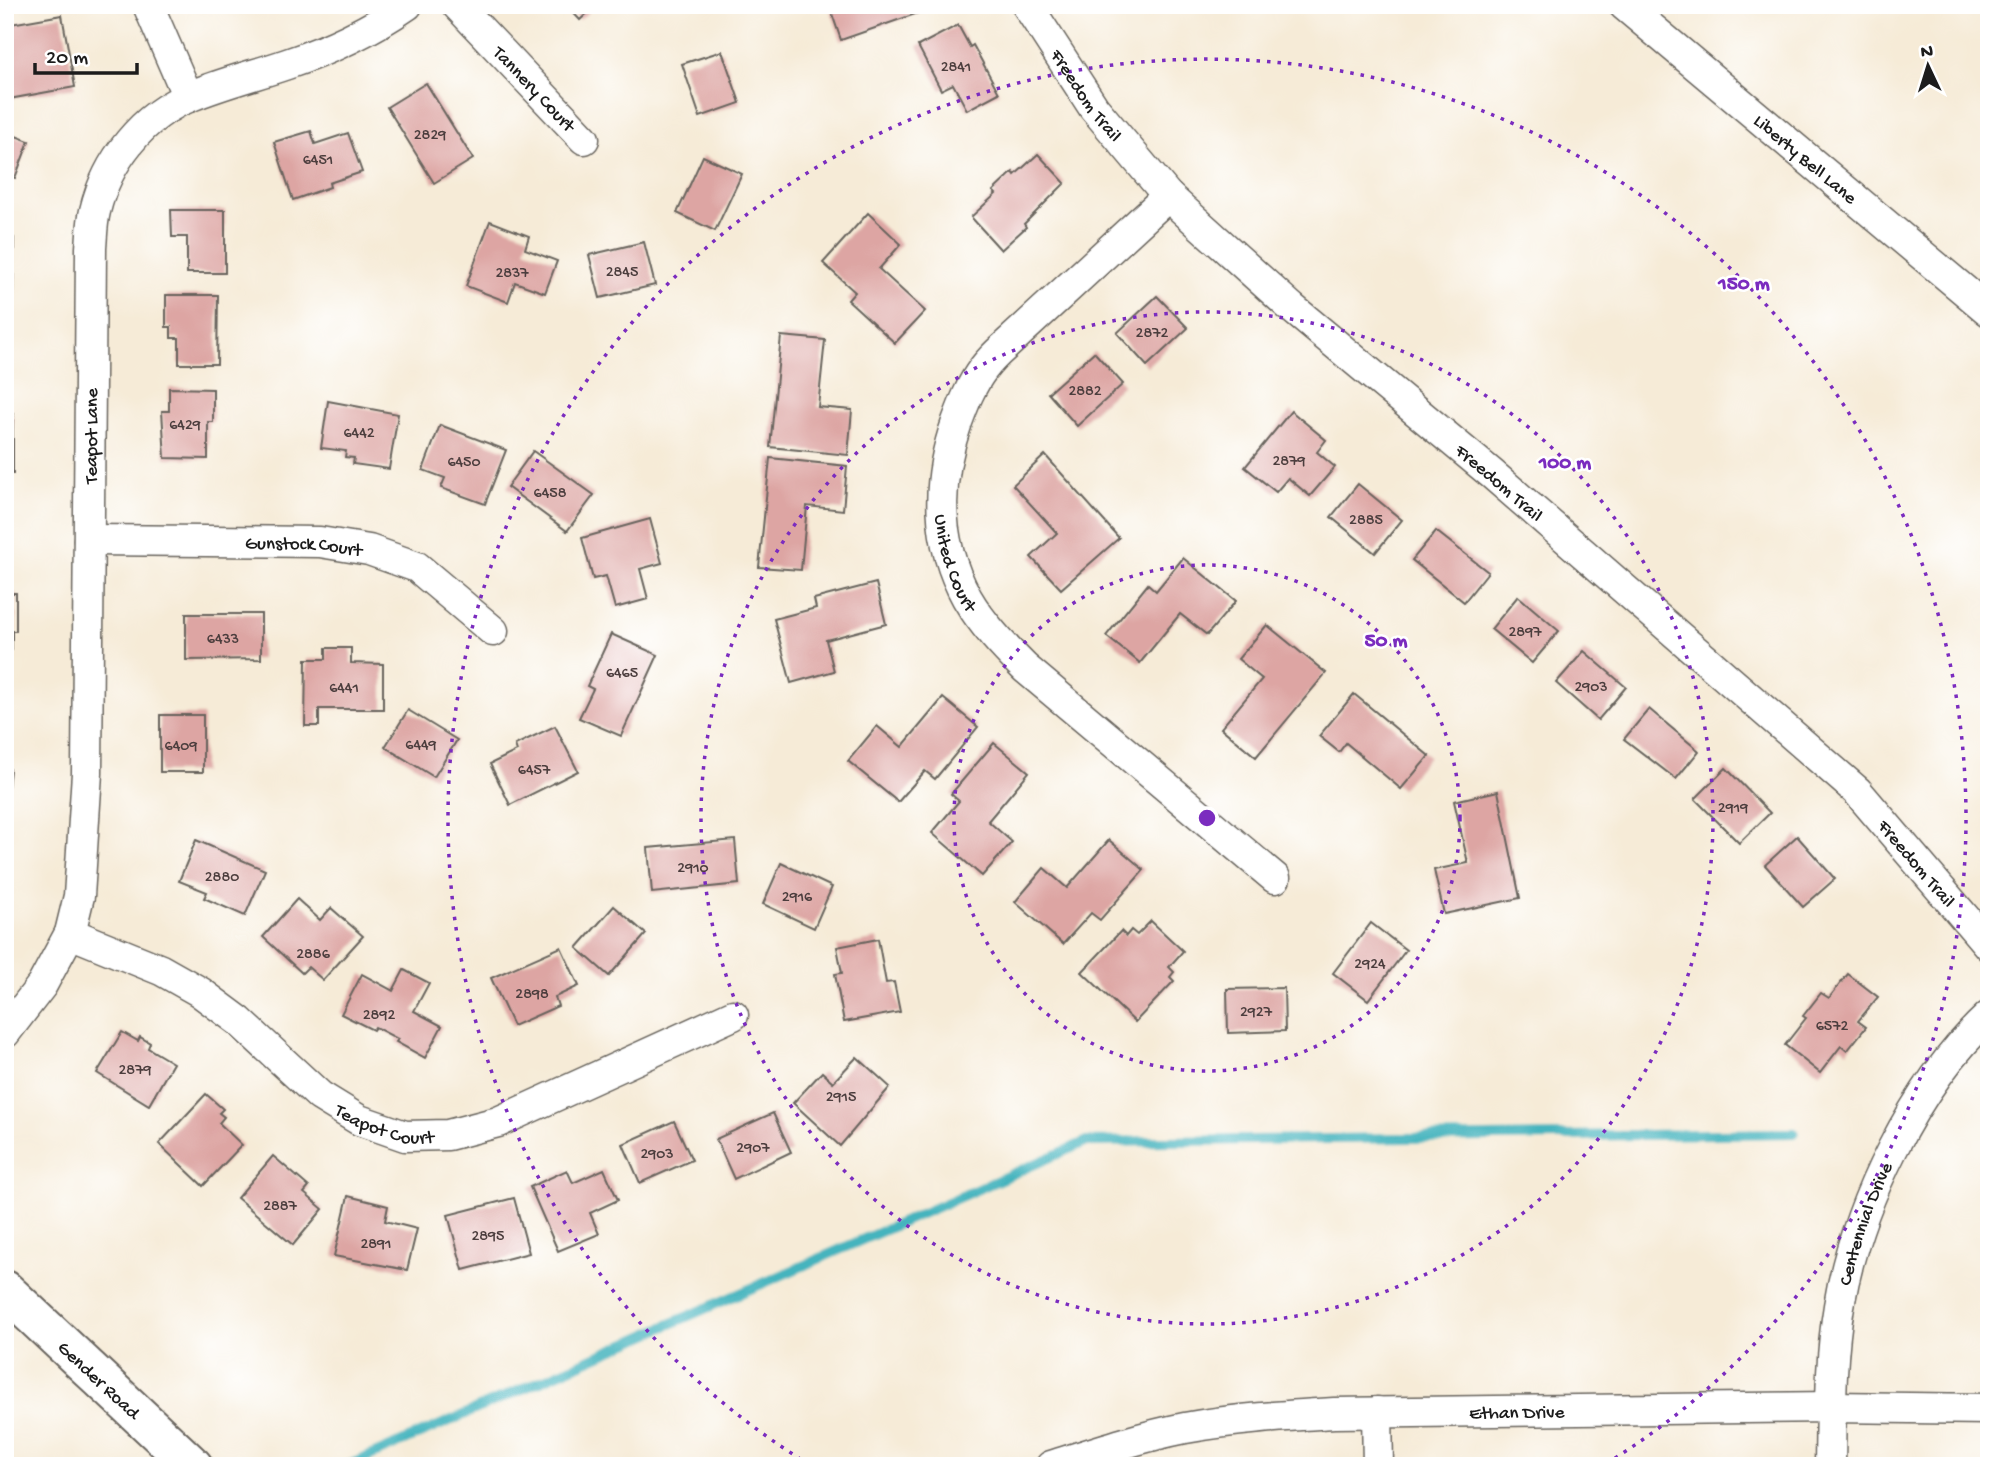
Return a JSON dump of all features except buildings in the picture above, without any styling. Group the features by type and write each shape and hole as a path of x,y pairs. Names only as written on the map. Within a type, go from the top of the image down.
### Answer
{"main road":[{"name":"Gender Road","path":"5,1290 193,1466"}],"street":[{"path":"148,5 188,97"},
{"name":"Teapot Lane","path":"5,1033 42,985 70,933 79,896 87,773 91,248 94,212 105,181 135,134 158,113 188,97 289,64 347,39 407,5"},
{"name":"Tannery Court","path":"457,5 584,139"},
{"name":"Freedom Trail","path":"1027,5 1094,108 1168,196 1292,308 1492,474 1857,791 1989,946"},
{"name":"Liberty Bell Lane","path":"1624,5 1989,311"},
{"name":"United Court","path":"1168,196 983,369 967,395 947,451 942,510 946,541 955,571 968,599 1001,644 1025,668 1275,878"},
{"name":"Gunstock Court","path":"89,540 320,542 369,550 417,567 493,631"},
{"name":"Teapot Court","path":"70,933 161,970 200,992 239,1021 320,1096 359,1120 405,1136 448,1135 498,1122 733,1015"},
{"name":"Centennial Drive","path":"1830,1466 1832,1355 1839,1304 1850,1255 1891,1151 1932,1083 1974,1029 1989,1016"},
{"name":"Ethan Drive","path":"1051,1466 1185,1428 1262,1417 1377,1412 1831,1407 1989,1409"},
{"path":"1377,1412 1378,1466"}],"waterway":[{"path":"347,1466 1085,1142 1794,1133"}]}
